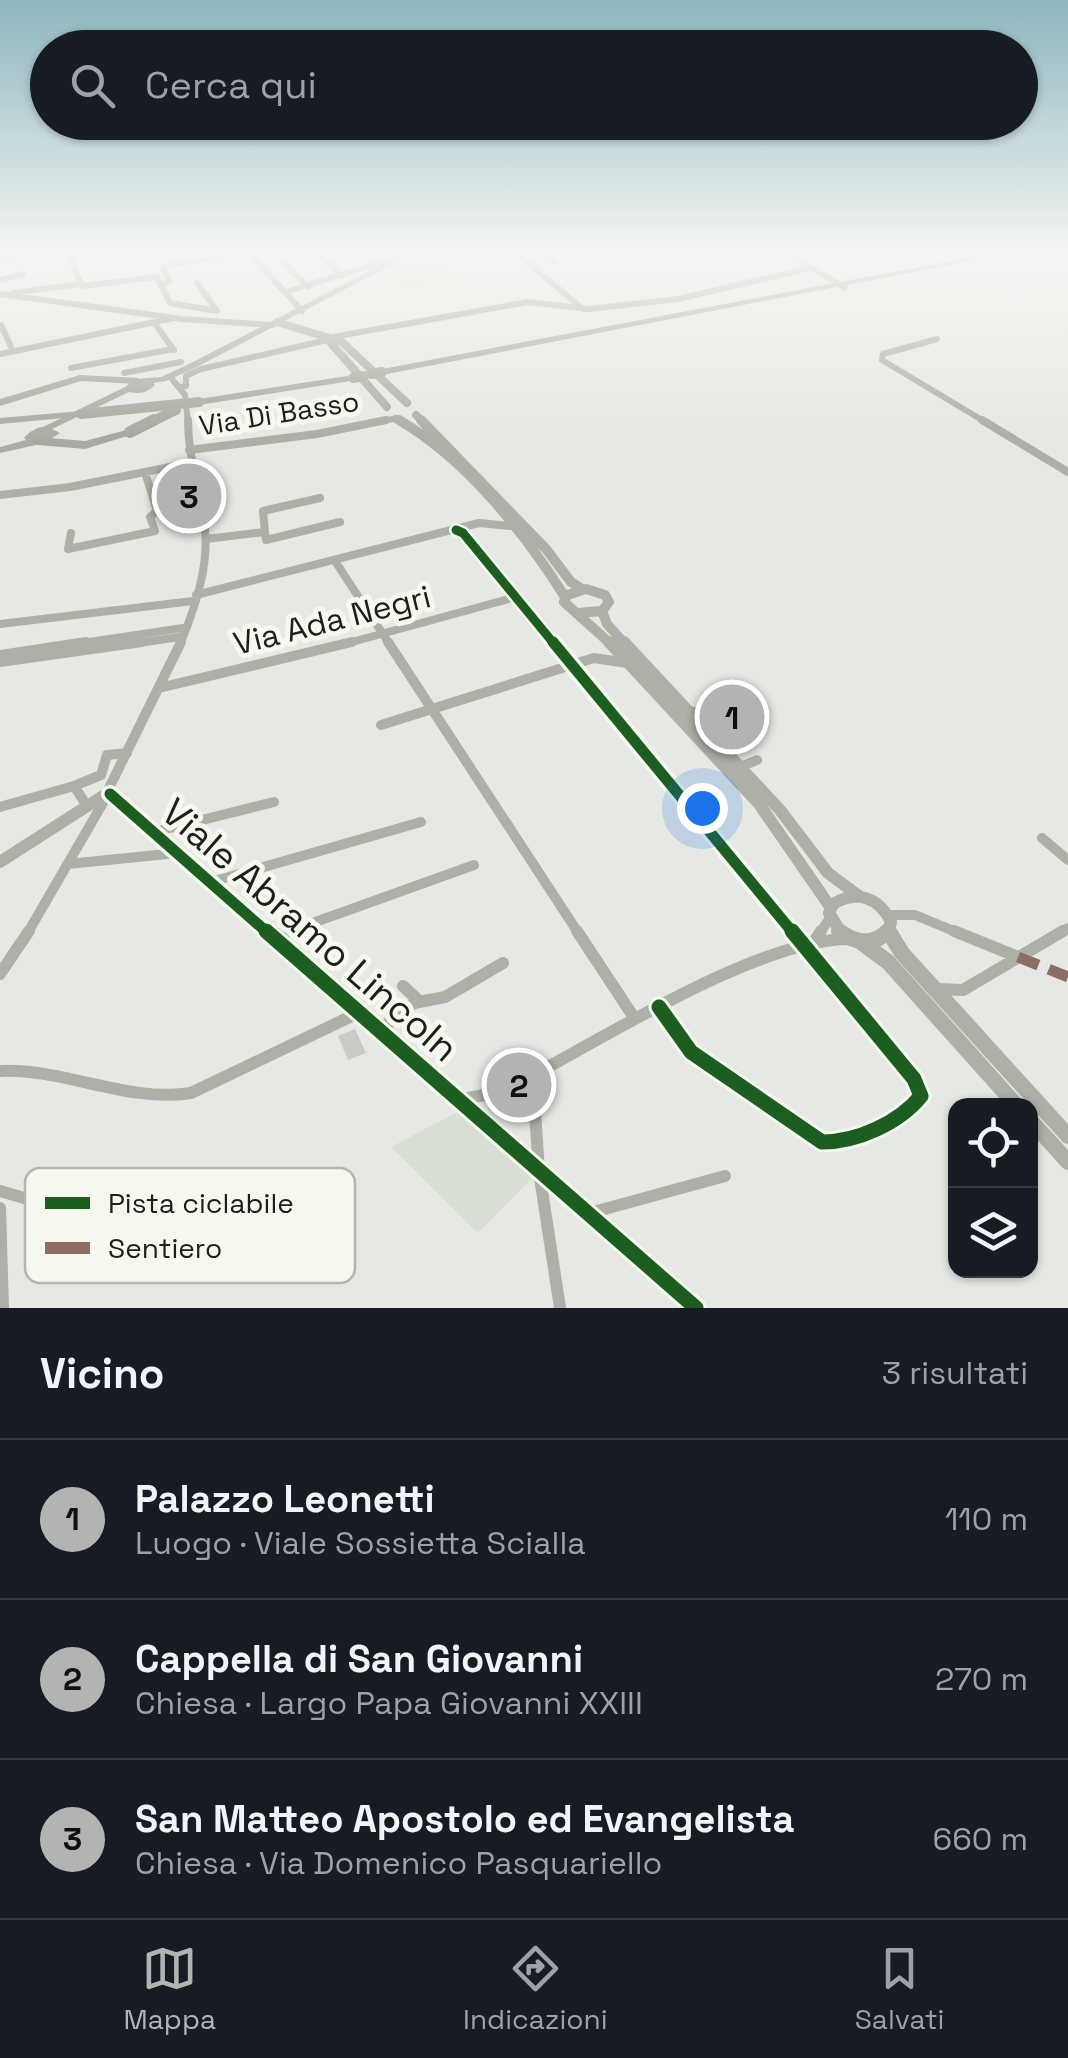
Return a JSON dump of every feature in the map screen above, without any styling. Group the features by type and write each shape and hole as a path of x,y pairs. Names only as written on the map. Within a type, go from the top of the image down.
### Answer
{"highway":[{"path":"0,421 232,398 698,312"},
{"path":"0,403 71,380 130,383"},
{"path":"32,392 16,404 18,411 60,415"},
{"path":"34,439 54,436 96,443 199,403"},
{"path":"81,414 125,415 135,422 130,432"}],"main road":[{"path":"130,383 172,379 210,365 301,312"},
{"path":"0,448 54,436 130,383 184,365 278,324"}],"street":[{"path":"129,312 278,324 330,338 418,408 416,415"},
{"path":"218,312 225,321"},
{"path":"181,387 186,386 186,376 210,365 473,312"},
{"path":"0,354 173,318"},
{"path":"1,324 12,350"},
{"path":"130,383 184,365 156,324"},
{"path":"330,338 387,416 427,437 544,563 565,597 565,605 606,638 766,813 830,913 834,928 888,962 1010,1098"},
{"path":"937,340 882,354 882,360 1067,478"},
{"path":"71,368 173,349"},
{"path":"0,974 107,793 159,688 195,598 206,539 188,450 190,416 181,387 172,379"},
{"path":"387,416 407,403"},
{"path":"387,416 416,415 546,549 571,582 606,595 609,602 602,611 578,614"},
{"name":"Via Di Basso","path":"188,450 303,436 387,416"},
{"path":"0,495 70,487 190,463"},
{"path":"144,472 157,511"},
{"path":"320,498 263,511 266,540 340,522"},
{"path":"70,534 68,548 139,536 155,531 150,517 157,511 200,501"},
{"path":"0,624 195,598 479,523 491,516 492,507"},
{"path":"479,523 510,526"},
{"path":"456,530 809,942 920,1088 920,1096 910,1109 853,1139 832,1144 810,1136 691,1052 659,1006"},
{"path":"206,539 264,532"},
{"path":"334,561 635,1020"},
{"path":"565,597 582,588"},
{"name":"Via Ada Negri","path":"159,688 382,635 516,597"},
{"path":"602,611 607,624 687,710 709,716 740,766 828,873 859,896 877,902 897,947 1068,1136"},
{"path":"0,659 182,632"},
{"path":"594,658 606,638"},
{"path":"381,725 594,658 628,663"},
{"path":"0,808 100,775 107,754 127,753"},
{"path":"740,766 756,760"},
{"path":"74,786 87,806"},
{"path":"0,862 107,793"},
{"name":"Viale Abramo Lincoln","path":"107,793 358,1013 382,1029 696,1308"},
{"path":"154,832 274,802"},
{"path":"211,882 422,822"},
{"path":"1042,838 1068,860"},
{"path":"68,864 177,853"},
{"path":"272,937 474,865"},
{"path":"809,942 841,898 859,896"},
{"path":"560,1308 538,1171 532,1083 537,1074 659,1006 809,942 878,940 889,924 915,916 1018,956"},
{"path":"934,988 963,990 1068,928"},
{"path":"382,1029 418,1000 445,997 504,963"},
{"path":"403,986 418,1000"},
{"path":"955,1011 963,990"},
{"path":"0,1071 24,1070 165,1096 192,1092 358,1013"},
{"path":"496,1092 512,1078 552,1064"},
{"path":"458,1100 496,1092 533,1098"},
{"path":"1038,1129 1068,1162"},
{"path":"587,1214 725,1176"},
{"path":"0,1191 25,1198"},
{"path":"0,1208 3,1308"}],"shaded area":[{"path":"465,1108 539,1171 478,1233 391,1147"}],"building":[{"path":"739,699 753,712 735,718 745,729 738,731 722,715 722,705"},
{"path":"355,1029 366,1053 348,1060 338,1036"}],"marked path":[{"path":"1018,957 1068,977"}],"cycle path":[{"path":"456,530 463,533 914,1079 921,1096 904,1113 876,1128 846,1139 822,1142 691,1052 659,1007"},
{"path":"110,794 696,1308"}],"place":[{"name":"San Matteo Apostolo ed Evangelista","path":"189,496"},
{"name":"Palazzo Leonetti","path":"732,717"},
{"name":"Cappella di San Giovanni","path":"519,1085"}]}
